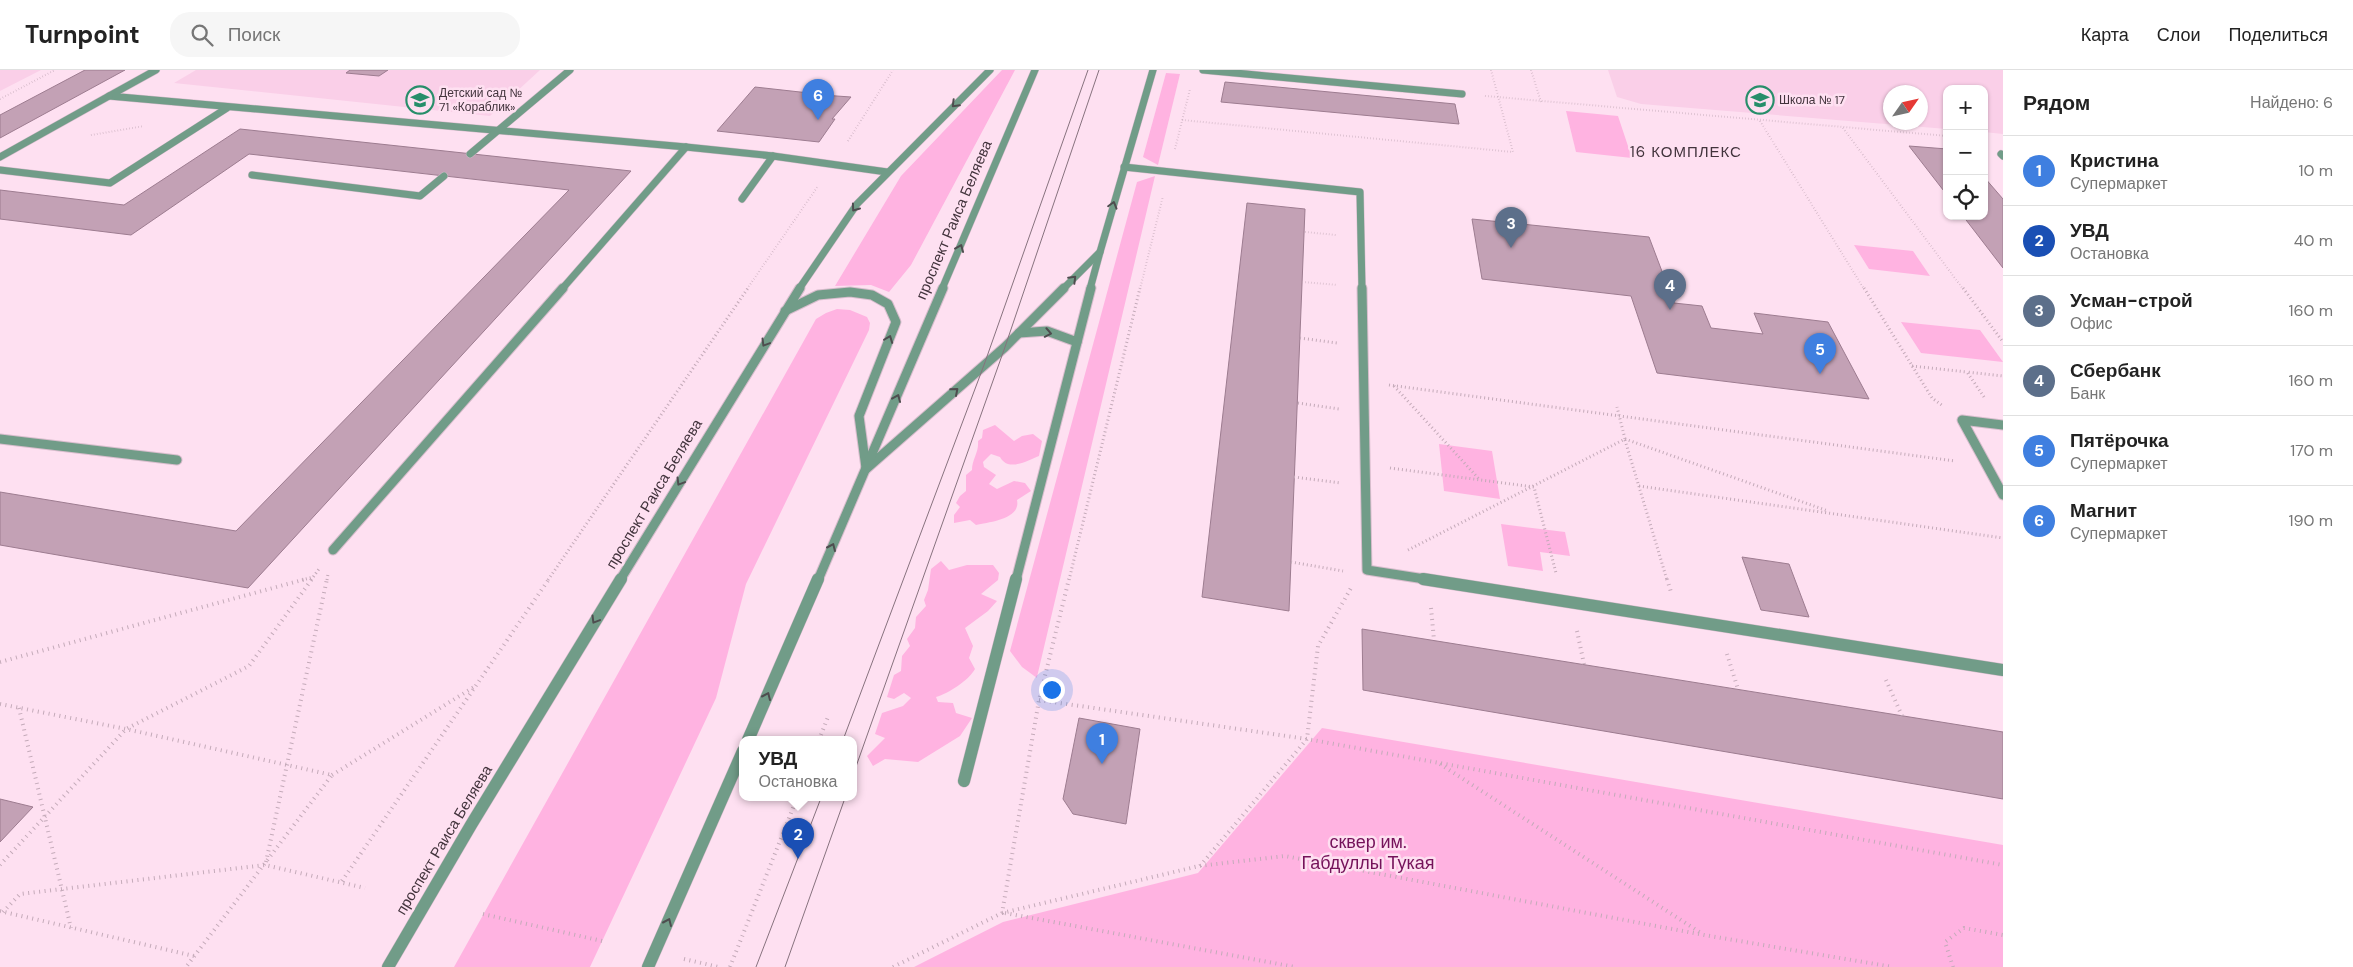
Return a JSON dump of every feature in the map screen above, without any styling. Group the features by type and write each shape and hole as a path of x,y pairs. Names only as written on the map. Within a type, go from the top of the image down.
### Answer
{"street":[{"path":"0,158 156,70"},
{"path":"470,154 570,70"},
{"name":"проспект Раиса Беляева","path":"388,967 471,825 784,311 857,204 990,70"},
{"name":"проспект Раиса Беляева","path":"750,736 866,469 1035,70"},
{"path":"964,781 1100,252 1153,70"},
{"path":"1203,70 1462,94"},
{"path":"109,96 227,108 500,129 686,147 773,156 887,172"},
{"path":"0,170 110,183 227,108"},
{"path":"333,550 686,147"},
{"path":"742,199 773,156"},
{"path":"1124,167 1360,192 1366,487 1363,572 2003,670"},
{"path":"252,175 420,196 444,176"},
{"path":"866,469 1019,333 1100,252"},
{"path":"784,311 818,295 850,292 872,295 888,304 896,322 859,416 866,469"},
{"path":"1019,333 1047,331 1077,342"},
{"path":"1962,420 2002,425"},
{"path":"1962,420 2003,495"},
{"path":"0,439 177,460"},
{"path":"648,967 739,759"}],"path":[{"path":"1,99 55,70"},
{"path":"342,881 833,164 893,70"},
{"path":"1182,120 1513,152 1491,70"},
{"path":"1531,70 1541,102"},
{"path":"1002,913 1039,700 1191,83"},
{"path":"1462,94 1943,136"},
{"path":"1760,121 1932,398 1962,420"},
{"path":"90,136 147,125"},
{"path":"1843,128 2003,342"},
{"path":"1304,232 1361,238"},
{"path":"1302,282 1362,288"},
{"path":"1300,338 1363,346"},
{"path":"1912,366 2003,376"},
{"path":"1968,372 2002,425"},
{"path":"1364,382 1986,465"},
{"path":"1394,386 1480,480"},
{"path":"1298,403 1364,412"},
{"path":"1617,407 1679,619"},
{"path":"1199,866 1307,739 1318,646 1363,572 1534,487 1625,439 1836,514"},
{"path":"1365,464 1534,487"},
{"path":"1294,477 1366,487"},
{"path":"1639,486 2003,538"},
{"path":"1534,487 1584,664"},
{"path":"0,865 126,729 248,666 333,550"},
{"path":"265,865 333,550"},
{"path":"1291,562 1363,572"},
{"path":"0,662 314,577"},
{"path":"1717,625 1738,689"},
{"path":"1873,649 1902,716"},
{"path":"186,967 332,775 477,686"},
{"path":"1039,700 1307,739 2003,865"},
{"path":"0,704 126,729 332,775"},
{"path":"19,708 71,928"},
{"path":"821,736 828,717"},
{"path":"1437,763 1704,935"},
{"path":"730,967 795,801"},
{"path":"893,967 1002,913 1199,866 1286,856 1704,935 1893,967"},
{"path":"2,911 20,894 265,865 342,881 365,888"},
{"path":"2,911 194,956"},
{"path":"1002,913 1295,967"},
{"path":"483,914 602,941"},
{"path":"1953,967 1945,942 1964,928 2003,935"},
{"path":"684,959 719,967"}],"shaded area":[{"path":"0,70 41,70 0,91"},
{"name":"Детский сад № 71 «Кораблик»","path":"196,70 540,70 490,116 174,83"},
{"name":"Школа № 17","path":"1608,70 2003,70 2003,134 1988,132 1988,85 1943,85 1943,129 1928,127 1928,85 1883,85 1883,124 1641,104 1617,97"}],"green space":[{"path":"1002,70 1015,70 911,265 889,292 871,285 835,286 901,176"},
{"path":"1166,73 1180,74 1158,165 1143,157"},
{"path":"1566,111 1618,116 1632,158 1576,152"},
{"path":"1155,176 1037,678 1022,667 1010,651 1137,182"},
{"path":"1854,245 1913,251 1930,276 1869,269"},
{"path":"837,309 850,310 867,317 870,323 869,330 746,584 716,698 590,967 454,967 816,319"},
{"path":"1901,322 1980,330 2003,362 1921,353"},
{"path":"995,425 1014,441 1022,436 1033,434 1042,441 1039,456 1018,464 1008,464 1000,457 991,454 983,462 984,467 996,475 989,484 997,489 1014,481 1025,483 1031,491 1017,500 1014,512 996,521 976,525 970,520 954,523 954,515 960,507 956,503 966,491 966,475 972,470 978,441 982,438 983,430"},
{"path":"1439,444 1492,451 1500,499 1444,491"},
{"path":"1501,524 1565,532 1570,556 1540,552 1543,571 1508,566"},
{"path":"941,561 949,570 967,565 993,565 999,573 998,580 981,594 997,601 988,611 965,628 973,646 969,658 975,669 958,686 936,697 938,702 953,703 956,713 972,718 960,736 918,762 885,759 873,766 867,756 885,738 875,734 882,713 903,706 911,698 904,693 894,699 887,697 894,675 901,671 902,656 910,646 907,639 915,628 916,617 926,606 924,600 928,590 931,569"},
{"name":"сквер им. Габдуллы Тукая","path":"1322,728 2003,845 2003,967 914,967 1003,922 1198,873"}],"building":[{"path":"85,70 125,70 0,138 0,115"},
{"path":"350,70 388,70 379,76 346,73"},
{"path":"1225,82 1455,104 1459,124 1221,102"},
{"path":"755,87 851,97 832,119 835,119 819,142 717,131"},
{"path":"240,129 631,171 248,588 0,545 0,492 236,531 569,190 249,154 131,235 0,219 0,190 124,205"},
{"path":"1909,146 1943,149 1943,190"},
{"path":"1988,182 2003,199 2003,268 1966,220 1988,220"},
{"path":"1247,203 1305,209 1289,611 1202,597"},
{"path":"1472,219 1649,237 1674,303 1702,306 1711,328 1763,334 1754,313 1828,322 1869,399 1657,373 1631,296 1482,279"},
{"path":"1742,557 1789,564 1809,617 1761,610"},
{"path":"1362,629 2003,732 2003,799 1363,690"},
{"path":"1079,718 1140,729 1126,824 1073,814 1063,799"},
{"path":"0,799 33,807 0,842"}],"tram line":[{"path":"845,736 984,365 1088,70"},
{"path":"857,764 1005,347 1099,70"},
{"path":"756,967 820,801"},
{"path":"785,967 844,801"}],"place":[{"name":"Детский сад № 71 «Кораблик»","path":"420,100"},
{"name":"Школа № 17","path":"1760,100"},
{"name":"Магнит","path":"818,120"},
{"name":"Усман-строй","path":"1511,248"},
{"name":"Сбербанк","path":"1670,310"},
{"name":"Пятёрочка","path":"1820,374"},
{"name":"Кристина","path":"1102,764"},
{"name":"УВД","path":"798,859"}],"district":[{"name":"16 КОМПЛЕКС","path":"1686,152"}]}
